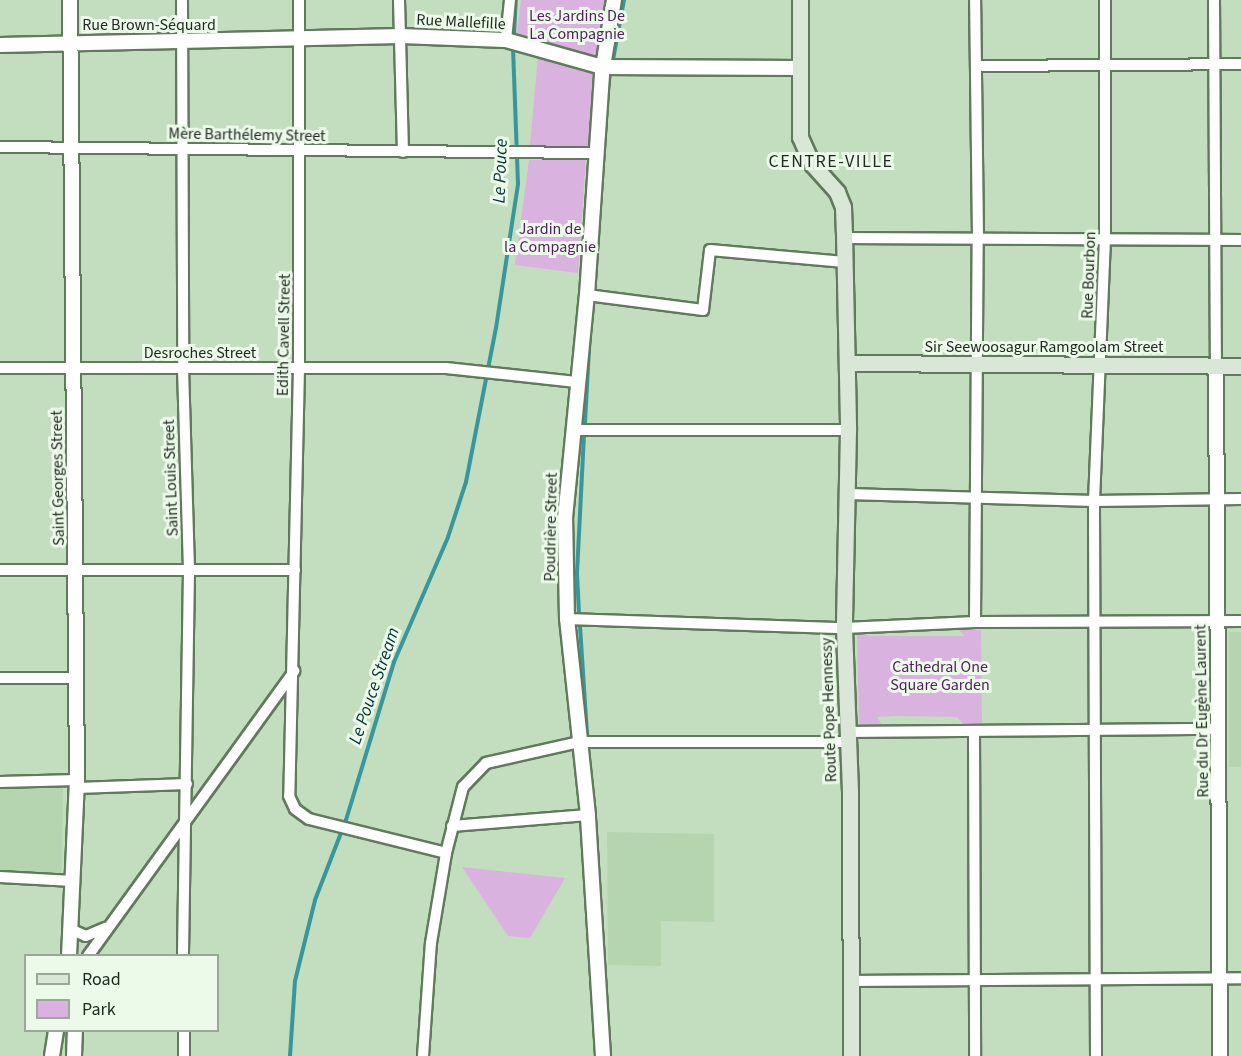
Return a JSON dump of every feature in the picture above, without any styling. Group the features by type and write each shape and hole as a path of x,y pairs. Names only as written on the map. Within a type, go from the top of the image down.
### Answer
{"main road":[{"name":"Route Pope Hennessy","path":"800,0 800,68 804,150 837,192 843,207 848,430 844,628 848,737 850,1056"},
{"name":"Sir Seewoosagur Ramgoolam Street","path":"847,363 1241,366"}],"street":[{"name":"Saint Georges Street","path":"69,954 77,784 70,0"},
{"name":"Saint Louis Street","path":"182,0 183,368 189,571 187,784 182,822 183,954"},
{"name":"Edith Cavell Street","path":"299,0 297,40 301,150 299,368 291,803 301,815 359,833 446,853"},
{"path":"399,0 403,152"},
{"path":"506,40 510,0"},
{"name":"Poudrière Street","path":"603,1056 588,815 567,619 565,518 576,382 592,296 594,153 602,67 614,0"},
{"path":"975,0 978,237 975,364 975,622"},
{"name":"Rue Bourbon","path":"1096,1056 1094,501 1106,239 1105,0"},
{"path":"1214,0 1216,366"},
{"name":"Rue Mallefille","path":"297,40 401,36 506,40 602,67 800,68"},
{"name":"Rue Brown-Séquard","path":"0,45 70,42 297,40"},
{"path":"977,66 1241,64"},
{"name":"Mère Barthélemy Street","path":"0,147 594,153"},
{"path":"844,238 1241,240"},
{"path":"592,296 703,310 710,250 844,262"},
{"name":"Rue du Dr Eugène Laurent","path":"1216,366 1220,1056"},
{"name":"Desroches Street","path":"0,368 472,369 576,382"},
{"path":"572,430 848,430"},
{"path":"847,494 1094,501 1241,499"},
{"path":"0,570 295,570"},
{"path":"567,619 844,628 975,622 1241,621"},
{"path":"89,954 105,928 294,670"},
{"path":"0,678 76,678"},
{"path":"423,1056 431,943 446,853 463,787 486,763 579,742 848,737 974,731 1095,732 1219,729"},
{"path":"974,731 975,1056"},
{"path":"0,782 187,784"},
{"path":"452,826 588,815"},
{"path":"0,878 73,881"},
{"path":"70,929 86,936 105,928"},
{"path":"850,981 1241,978"},
{"path":"52,1056 56,1032"},
{"path":"74,1056 75,1032"},
{"path":"184,1032 184,1056"}],"shaded area":[{"path":"1229,632 1241,632 1241,767 1229,767"},
{"path":"0,787 63,788 61,874 0,873"},
{"path":"607,832 714,834 714,922 661,921 661,966 608,965"}],"green space":[{"name":"Les Jardins De La Compagnie","path":"521,0 608,0 598,58 517,33"},
{"path":"538,56 596,72 588,148 530,145"},
{"name":"Jardin de la Compagnie","path":"586,158 578,273 515,265 529,160"},
{"name":"Cathedral One Square Garden","path":"959,629 981,630 982,724 963,724 957,717 896,716 877,717 882,725 859,725 857,631 869,636 964,636"},
{"path":"462,867 565,878 530,938 508,936"}],"waterway":[{"name":"Le Pouce","path":"514,35 516,0"},
{"path":"613,60 624,0"},
{"name":"Le Pouce Stream","path":"290,1056 295,981 315,900 346,820 394,662 448,537 466,482 496,328 518,184 513,49"},
{"path":"607,95 610,74"},
{"path":"585,423 590,331"},
{"path":"579,613 577,573 584,437"},
{"path":"580,626 587,735"}],"district":[{"name":"CENTRE-VILLE","path":"831,162"}]}
